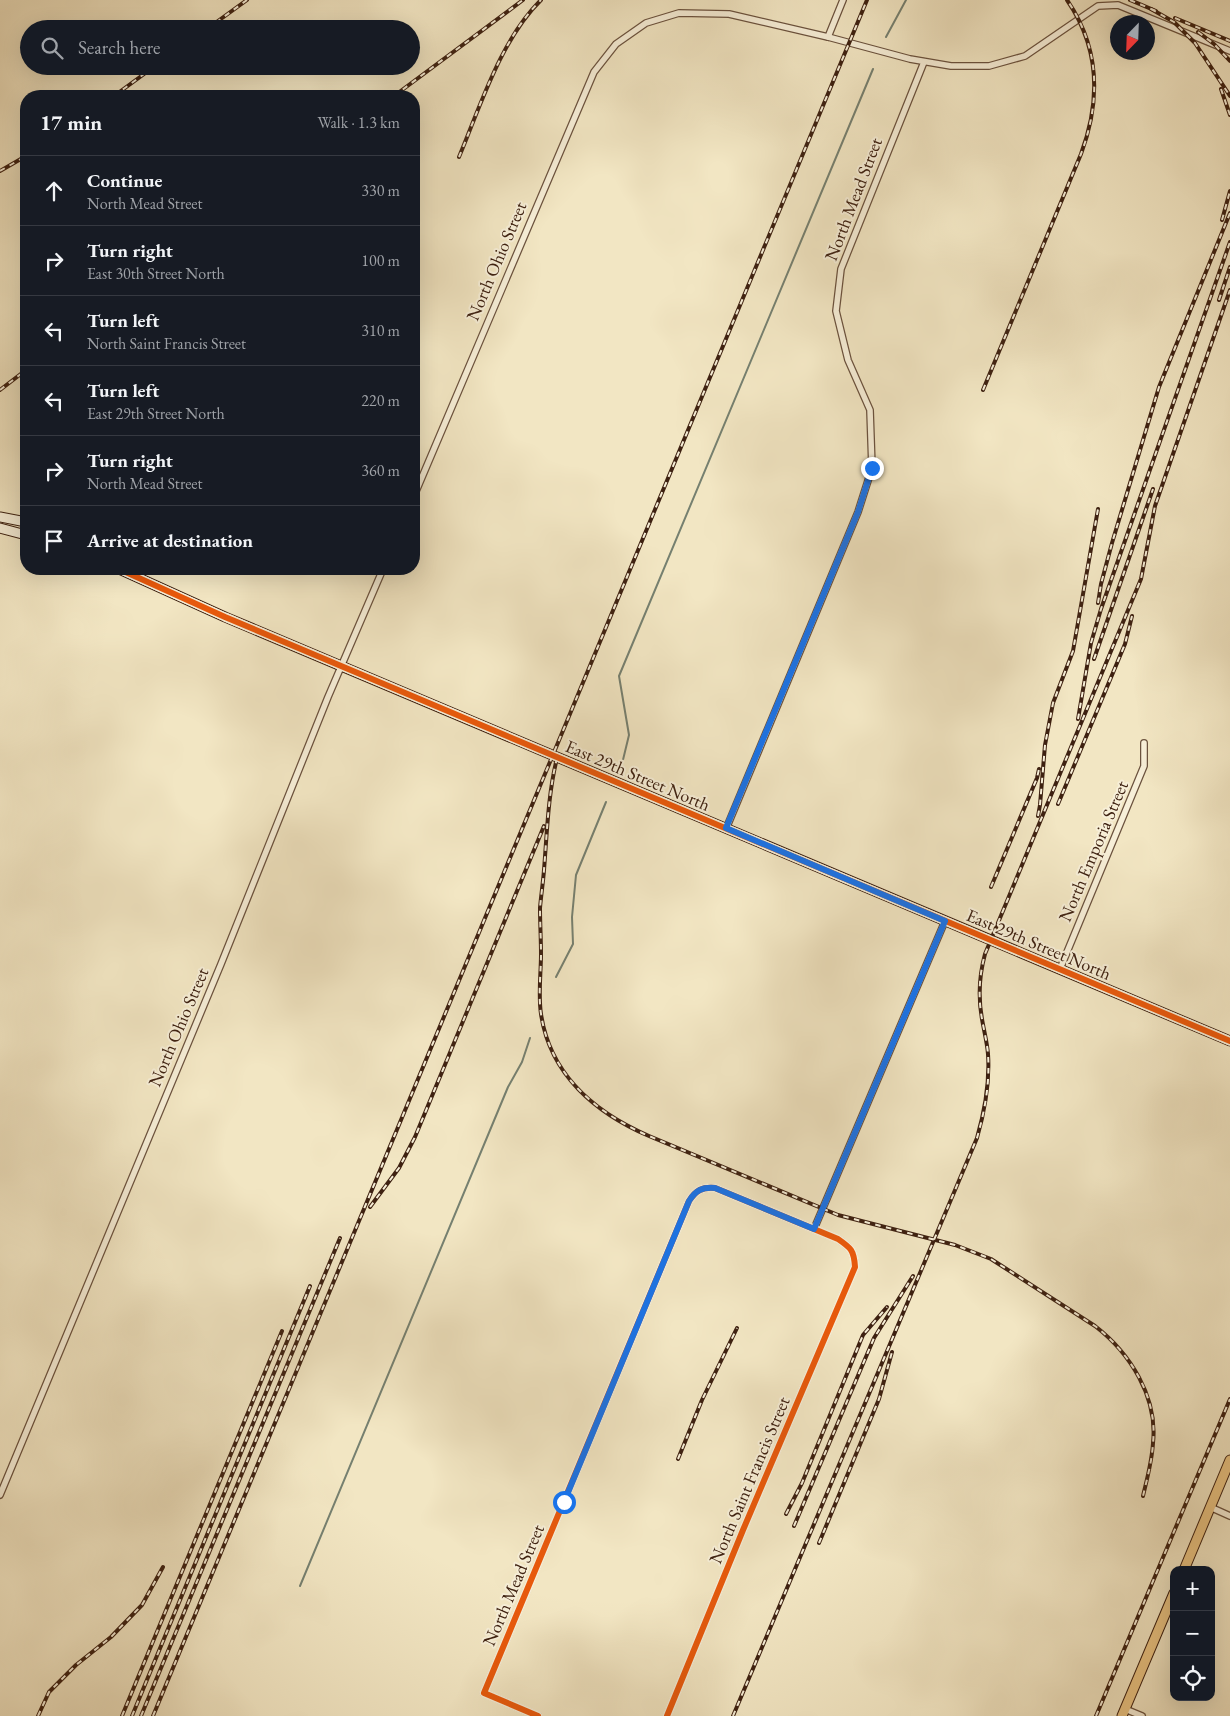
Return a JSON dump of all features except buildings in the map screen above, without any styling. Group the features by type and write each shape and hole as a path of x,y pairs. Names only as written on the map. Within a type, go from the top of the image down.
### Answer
{"main road":[{"path":"1186,1566 1230,1460"},
{"path":"1124,1712 1170,1603"}],"street":[{"path":"828,37 842,0"},
{"name":"North Ohio Street","path":"420,482 594,72 616,44 646,24 679,13 729,14 924,62 951,66 989,66 1025,56 1098,6 1118,5 1128,7 1230,51"},
{"name":"North Mead Street","path":"726,828 858,512 872,468 870,410 848,360 836,312 841,269 924,62"},
{"path":"0,517 20,521"},
{"path":"0,528 20,533"},
{"name":"East 29th Street North","path":"130,575 225,617 1230,1041"},
{"name":"North Ohio Street","path":"0,1496 214,982 341,666 380,575"},
{"name":"North Emporia Street","path":"1060,969 1144,766 1144,743"},
{"path":"814,1229 945,921"},
{"name":"North Mead Street","path":"538,1716 484,1693 689,1201 695,1192 705,1187 715,1188 814,1229"},
{"name":"North Saint Francis Street","path":"667,1716 743,1530 855,1267 854,1254 851,1248 838,1239 814,1229"},
{"path":"1210,1507 1230,1516"},
{"path":"1124,1712 1142,1716"}],"waterway":[{"path":"886,37 906,0"},
{"path":"622,764 629,735 619,676 873,69"},
{"path":"556,977 573,944 572,917 576,875 606,802"},
{"path":"300,1586 508,1087 522,1062 530,1038"}],"railway":[{"path":"219,20 247,0"},
{"path":"402,90 523,0"},
{"path":"459,157 503,54 514,34 541,0"},
{"path":"153,1716 867,0"},
{"path":"983,390 1081,154 1092,114 1094,75 1091,56 1078,18 1067,0"},
{"path":"1130,0 1156,11"},
{"path":"1151,9 1174,22 1195,43 1230,96"},
{"path":"1175,18 1230,41"},
{"path":"1198,32 1214,44 1230,61"},
{"path":"122,90 143,75"},
{"path":"1221,89 1230,115"},
{"path":"0,171 20,159"},
{"path":"1222,220 1230,191"},
{"path":"1098,603 1112,543 1159,387 1230,213"},
{"path":"1078,719 1091,643 1101,609 1230,242"},
{"path":"1219,300 1230,267"},
{"path":"733,1716 977,1138 988,1086 988,1050 980,995 980,978 985,954 1141,579 1155,506 1230,290"},
{"path":"0,390 20,375"},
{"path":"1094,659 1153,489"},
{"path":"1038,816 1045,745 1053,703 1073,651 1098,509"},
{"path":"1058,804 1125,644 1132,616"},
{"path":"557,758 550,800 540,908 540,999 546,1036 554,1056 565,1073 578,1089 594,1103 630,1127 838,1215 955,1245 991,1259 1095,1326 1120,1349 1130,1363 1139,1377 1151,1409 1153,1426 1152,1450 1143,1496"},
{"path":"991,887 1037,778 1039,769"},
{"path":"370,1207 399,1168 415,1137 544,826"},
{"path":"141,1716 340,1238"},
{"path":"794,1526 874,1338 913,1276"},
{"path":"132,1716 310,1286"},
{"path":"786,1514 802,1483 863,1335 887,1307"},
{"path":"678,1459 702,1400 737,1328"},
{"path":"122,1716 282,1331"},
{"path":"819,1543 879,1399 892,1352"},
{"path":"1096,1716 1230,1399"},
{"path":"38,1716 49,1692 76,1665 111,1637 142,1605 163,1567"}],"cycle path":[{"path":"132,575 225,617 1230,1041"},
{"path":"538,1716 484,1693 689,1201 700,1190 715,1188 838,1239 851,1250 855,1267 743,1530 667,1716"}],"route":[{"path":"564,1502 689,1201 695,1192 705,1187 715,1188 814,1229 945,921 726,828 858,512 872,468"}]}
